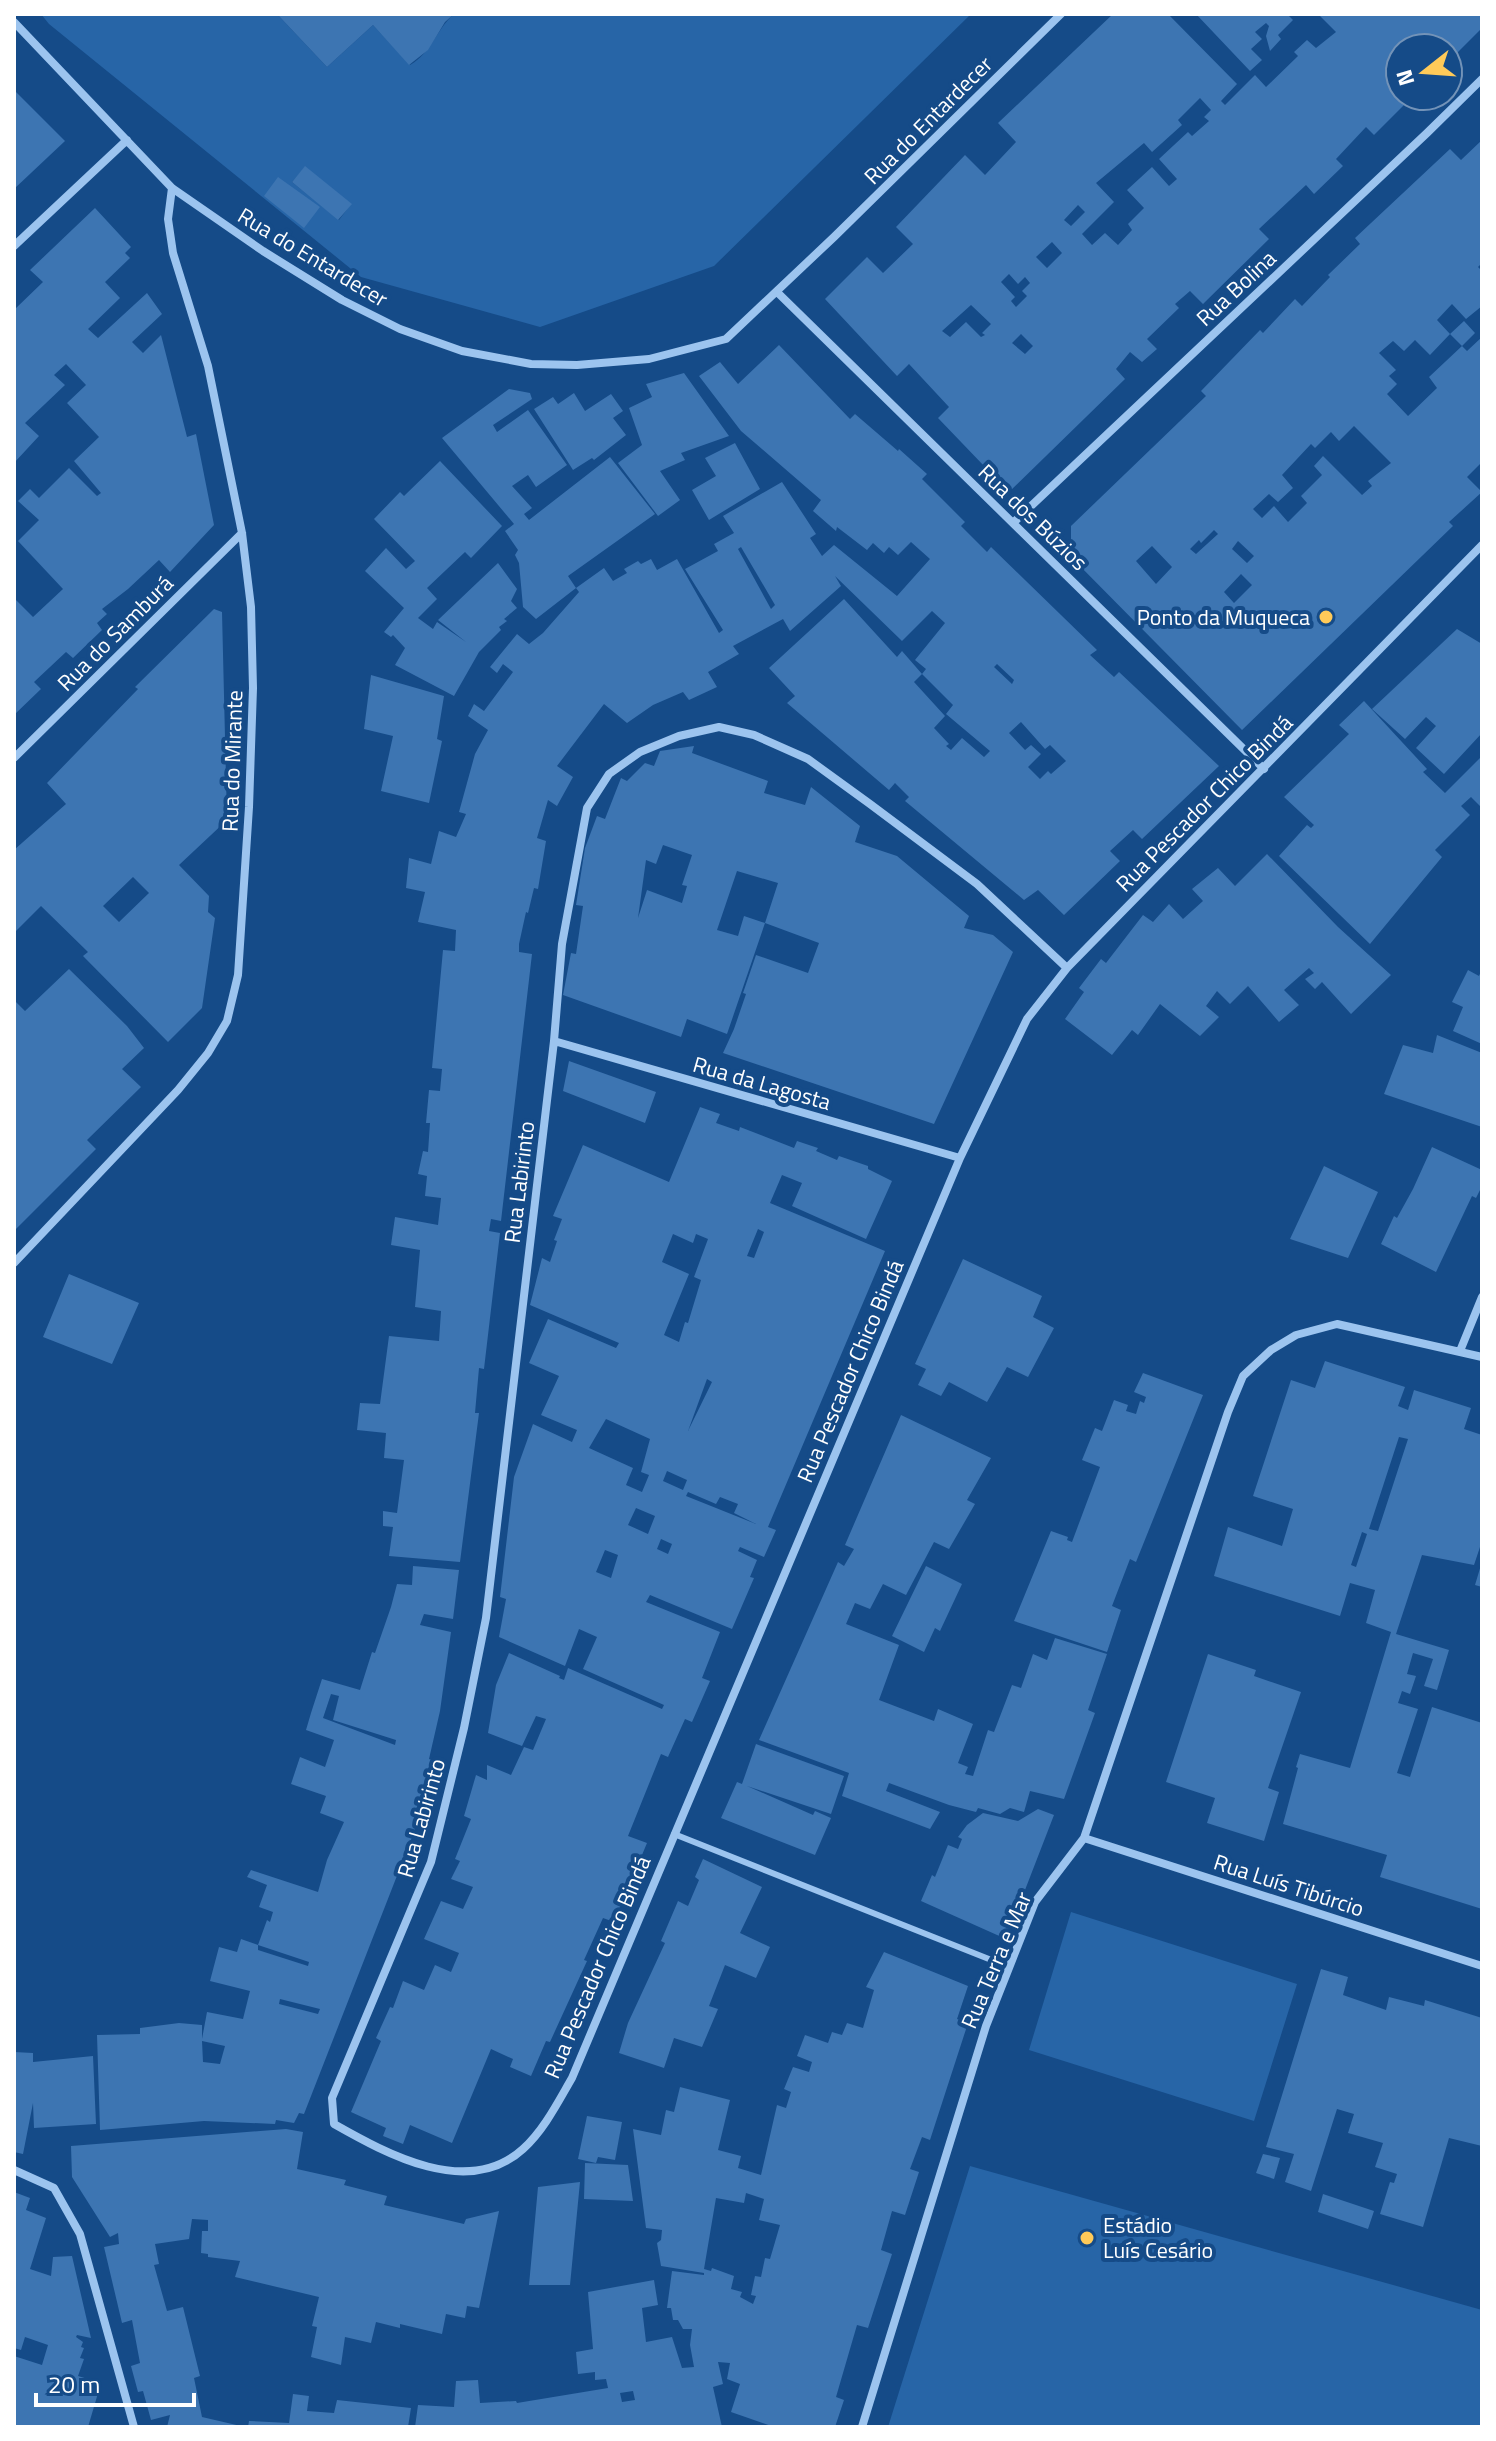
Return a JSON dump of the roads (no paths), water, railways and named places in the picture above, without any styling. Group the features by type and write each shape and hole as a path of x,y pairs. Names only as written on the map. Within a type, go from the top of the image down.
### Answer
{"street":[{"name":"Rua do Entardecer","path":"14,22 172,188 263,251 342,300 400,329 462,351 531,364 577,365 649,359 726,339 1061,14"},
{"name":"Rua Bolina","path":"1013,523 1482,79"},
{"path":"14,246 127,140"},
{"name":"Rua do Mirante","path":"14,1263 178,1090 208,1053 227,1021 238,975 253,703 251,607 242,533 208,366 173,253 168,219 172,188"},
{"name":"Rua dos Búzios","path":"777,292 1264,769"},
{"name":"Rua do Samburá","path":"14,758 242,533"},
{"name":"Rua Pescador Chico Bindá","path":"334,2124 404,2160 461,2171 493,2166 522,2150 548,2119 572,2078 960,1158 1027,1019 1067,968 1482,545"},
{"name":"Rua Labirinto","path":"334,2124 332,2098 431,1862 481,1646 554,1041 562,944 587,808 609,774 640,752 679,736 719,727 754,735 808,759 977,884 1067,968"},
{"name":"Rua da Lagosta","path":"554,1041 960,1158"},
{"path":"1460,1351 1482,1297"},
{"name":"Rua Terra e Mar","path":"862,2427 986,2026 1035,1902 1084,1838 1228,1412 1243,1376 1271,1350 1296,1335 1337,1324 1482,1357"},
{"name":"Rua Luís Tibúrcio","path":"1084,1838 1482,1966"},
{"path":"14,2170 54,2188 80,2234 134,2427"}],"lane":[{"path":"674,1834 1009,1967"}],"place":[{"name":"Ponto da Muqueca","path":"1326,617"},
{"name":"Estádio Luís Cesário","path":"1087,2238"}]}
